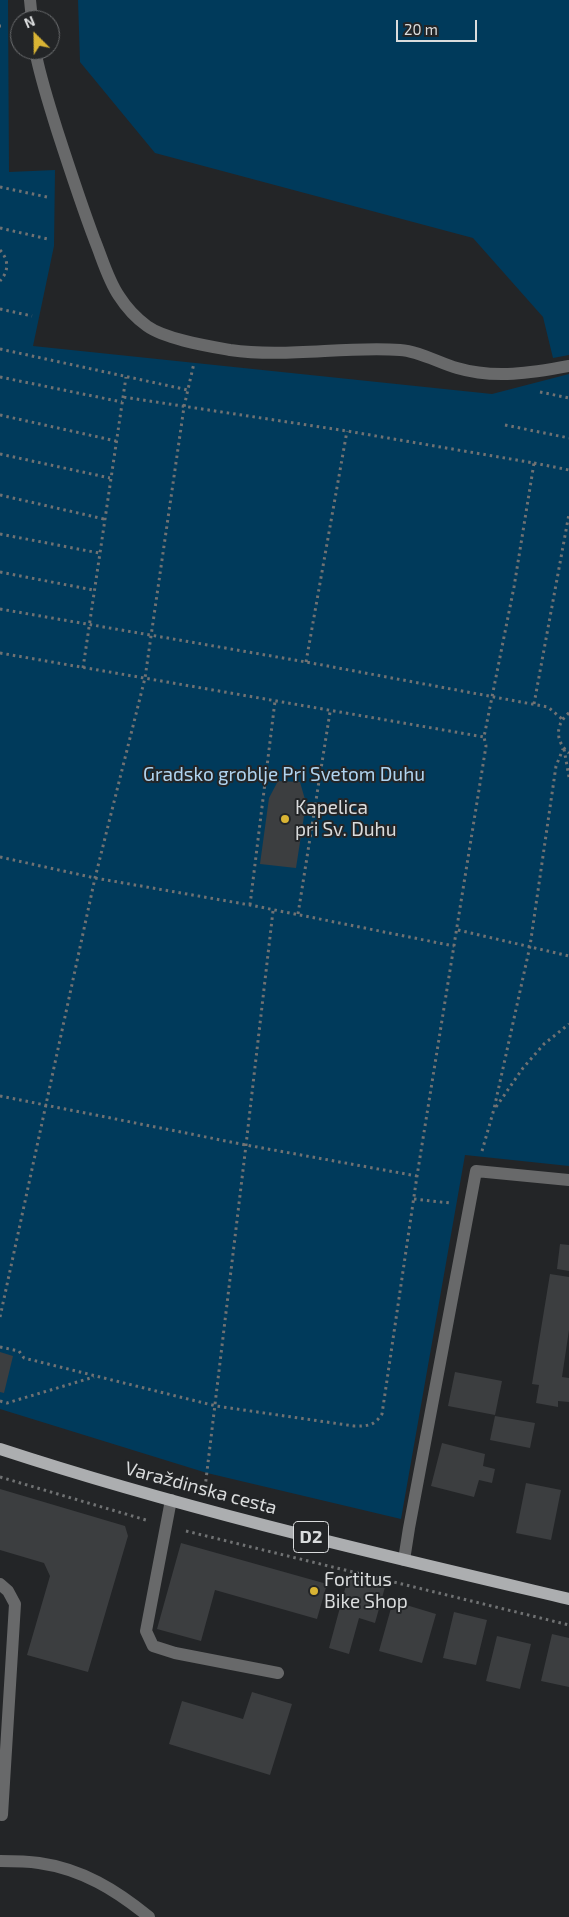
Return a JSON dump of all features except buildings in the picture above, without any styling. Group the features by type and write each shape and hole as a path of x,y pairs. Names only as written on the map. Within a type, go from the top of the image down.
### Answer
{"main road":[{"name":"Varaždinska cesta","path":"0,1449 171,1500 404,1560 569,1599"}],"street":[{"path":"37,60 46,95 83,210 118,295 135,316 149,327 199,344 232,350 268,353 402,350 460,369 487,375 515,374 569,366"},
{"path":"404,1560 408,1528 476,1171 569,1180"},
{"path":"171,1500 146,1631 153,1646 175,1653 278,1673"},
{"path":"0,1584 8,1591 15,1604 2,1815"},
{"path":"0,1861 40,1862 85,1875 112,1888 149,1917"}],"path":[{"path":"0,187 47,197"},
{"path":"0,228 48,239"},
{"path":"0,250 7,263 5,275 0,281"},
{"path":"0,309 32,316"},
{"path":"0,1317 95,878 144,678 184,407 199,344"},
{"path":"0,349 188,390"},
{"path":"0,377 122,402"},
{"path":"82,668 90,626 93,590 126,377"},
{"path":"536,391 569,398"},
{"path":"123,397 347,431 569,470"},
{"path":"0,415 116,442"},
{"path":"505,424 569,438"},
{"path":"306,662 347,431"},
{"path":"0,454 110,478"},
{"path":"0,1348 19,1351 24,1358 216,1406 354,1426 366,1426 376,1422 382,1414 417,1176 458,930 486,746 484,737 514,587 534,463"},
{"path":"0,495 104,519"},
{"path":"534,704 569,514"},
{"path":"0,534 99,553"},
{"path":"0,572 93,590"},
{"path":"0,609 534,704 548,707 562,719"},
{"path":"0,653 330,712 484,737"},
{"path":"250,905 275,701"},
{"path":"298,914 330,712"},
{"path":"569,713 562,719 558,734 569,777"},
{"path":"563,749 569,753"},
{"path":"476,1171 494,1109 530,946 556,766 563,749"},
{"path":"0,857 95,878 298,914 454,946"},
{"path":"204,1494 216,1406 273,911"},
{"path":"458,930 569,956"},
{"path":"494,1109 523,1068 544,1044 569,1024"},
{"path":"0,1096 246,1146 417,1176"},
{"path":"414,1199 448,1204 470,1200"},
{"path":"0,1401 7,1403 94,1376"},
{"path":"0,1477 165,1526 569,1625"}],"green space":[{"name":"Gradsko groblje Pri Svetom Duhu","path":"0,0 8,0 9,172 55,170 54,246 33,346 492,394 569,374 569,1166 465,1155 401,1519 207,1473 0,1409"},
{"path":"78,0 569,0 569,355 553,358 543,317 473,238 155,153 80,62"}],"place":[{"name":"Kapelica pri Sv. Duhu","path":"285,819"},
{"name":"Fortitus Bike Shop","path":"314,1591"}]}
